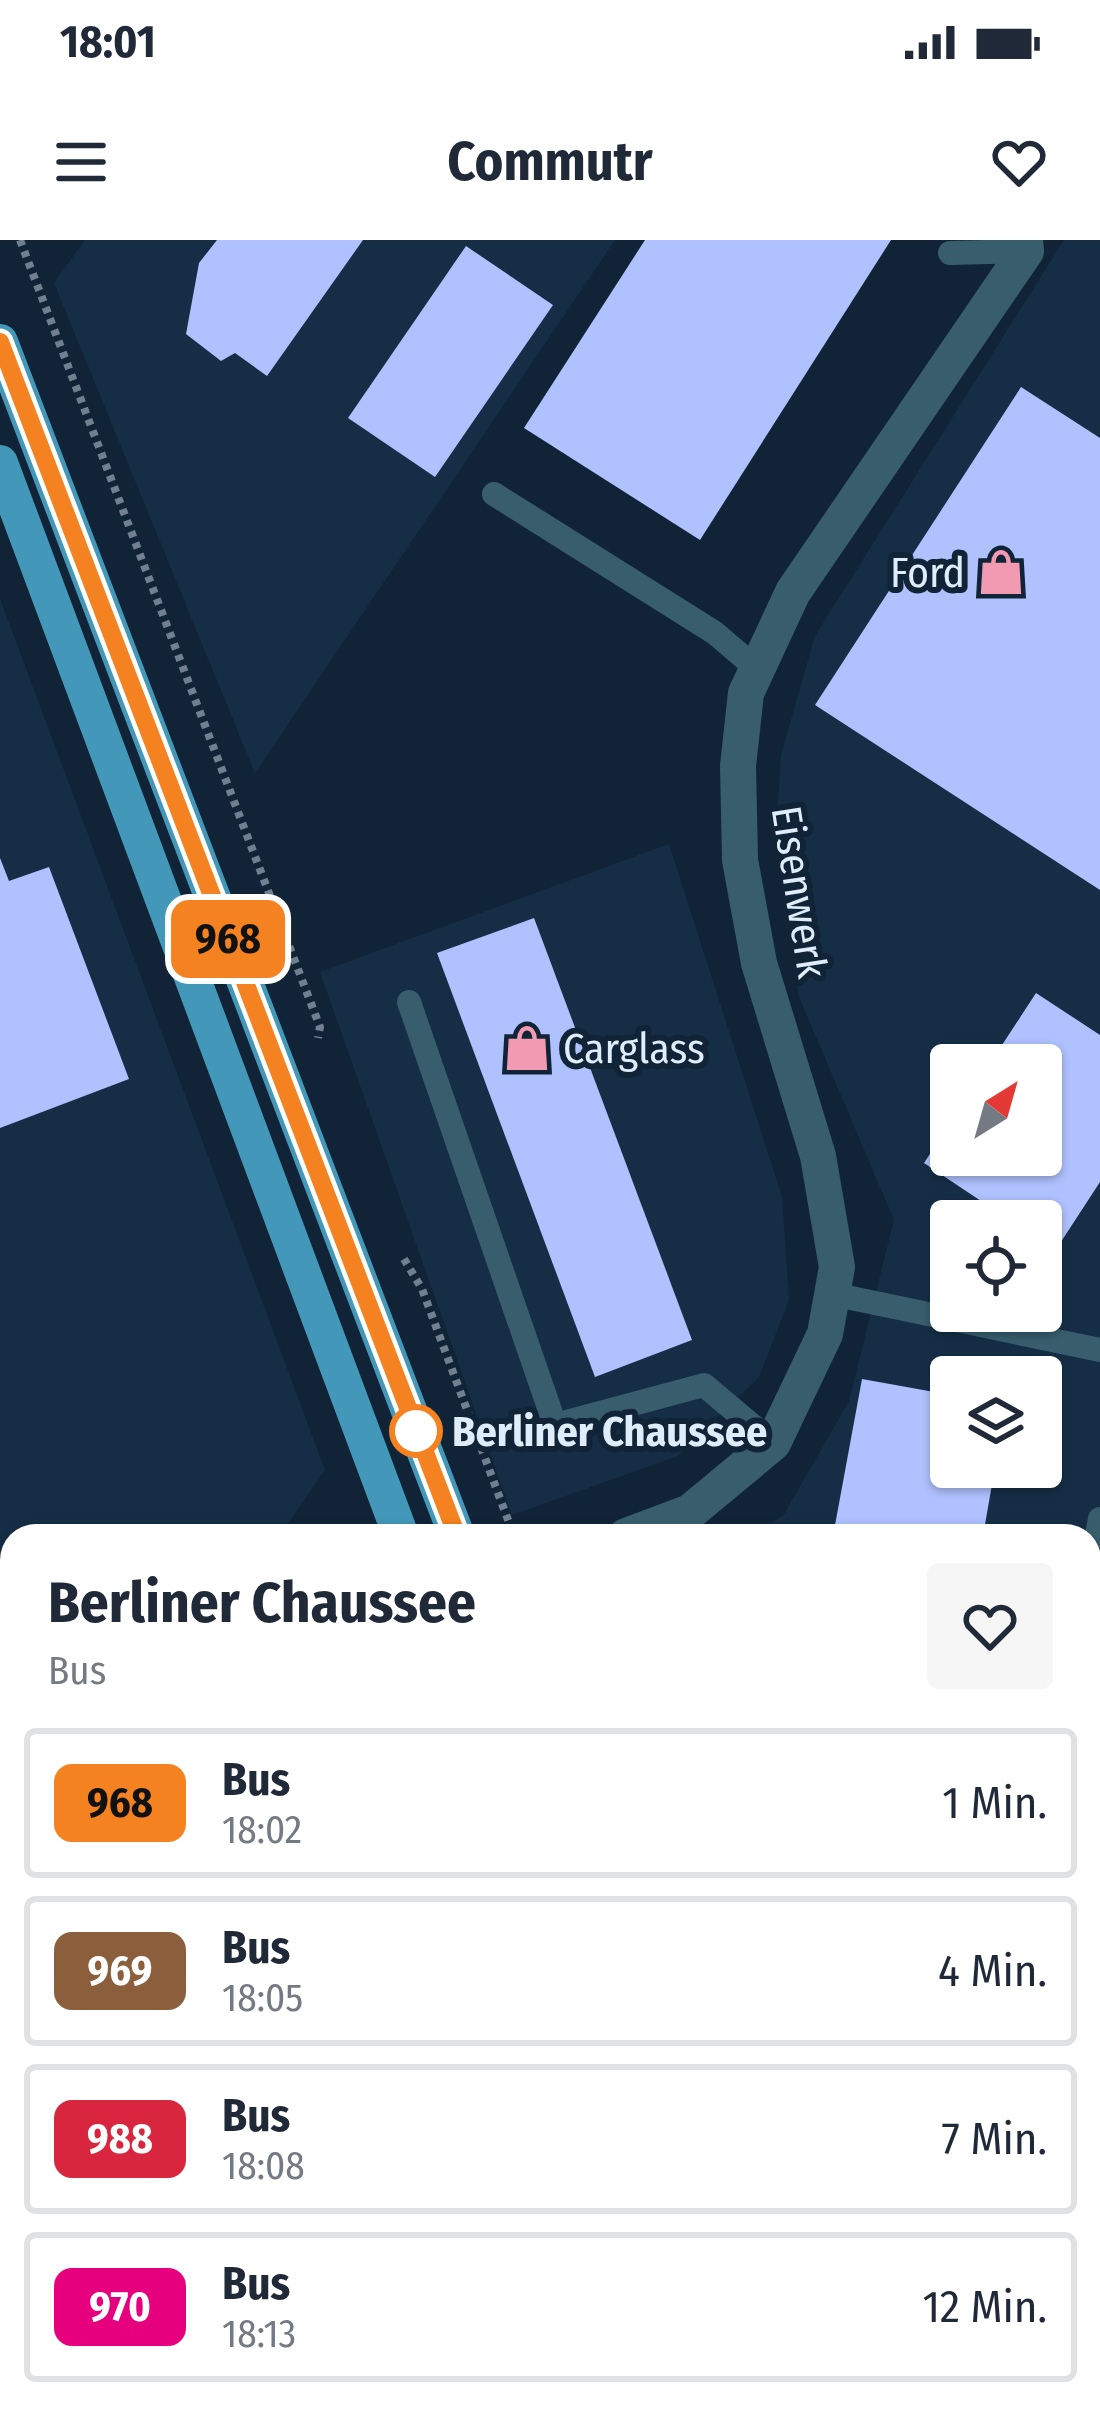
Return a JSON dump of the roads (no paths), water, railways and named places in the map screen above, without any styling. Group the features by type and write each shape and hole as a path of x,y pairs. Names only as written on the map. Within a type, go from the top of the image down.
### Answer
{"main road":[{"path":"0,342 452,1524"},
{"path":"0,463 397,1524"}],"street":[{"name":"Eisenwerk","path":"658,1524 689,1512 773,1443 825,1334 836,1267 818,1156 759,963 740,860 738,766 746,693 793,592 1025,246"}],"lane":[{"path":"950,253 1025,246"},
{"path":"494,494 715,632 758,669"},
{"path":"409,1002 555,1425 704,1385 773,1443"},
{"path":"832,1294 1100,1350"}],"place":[{"name":"Ford","path":"1001,572"},
{"name":"Carglass","path":"527,1048"},
{"name":"Berliner Chaussee","path":"416,1431"}]}
